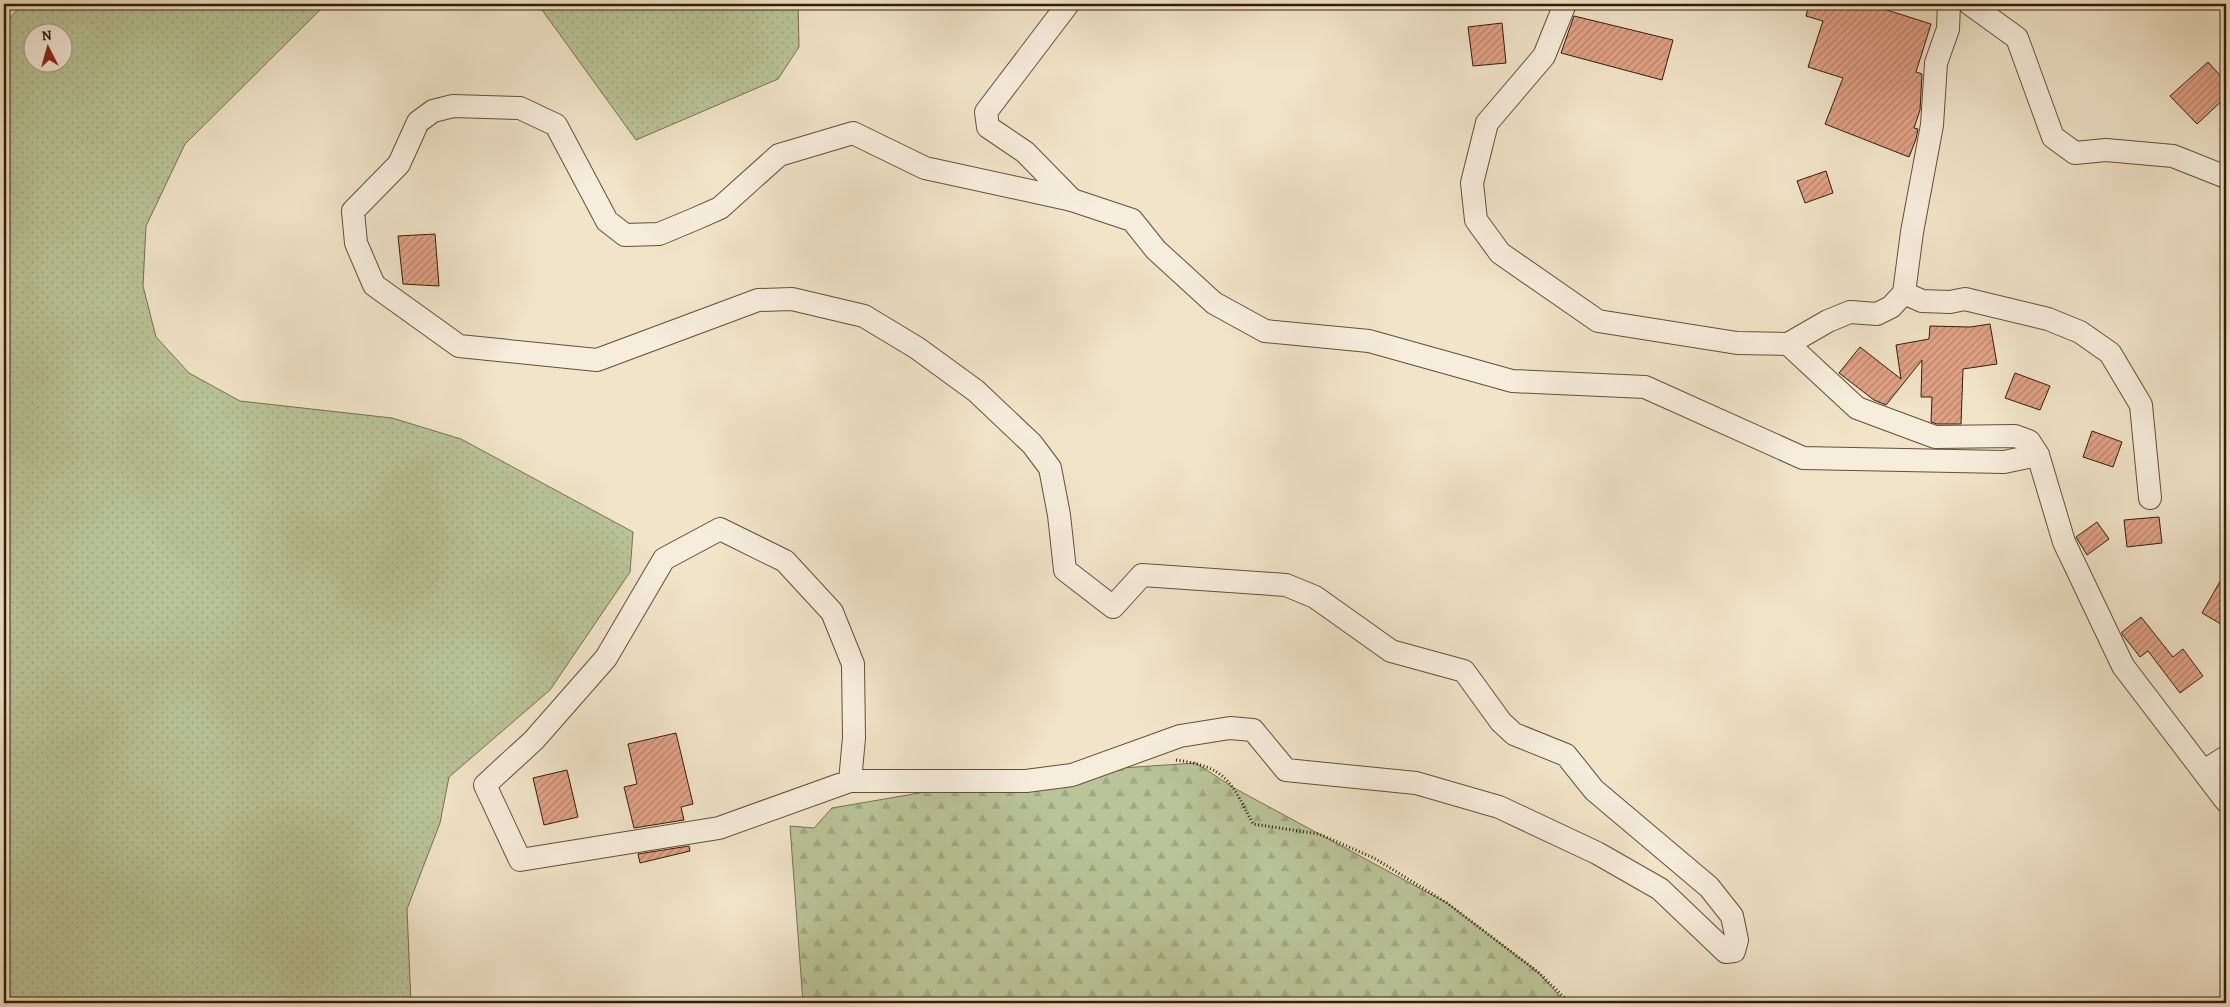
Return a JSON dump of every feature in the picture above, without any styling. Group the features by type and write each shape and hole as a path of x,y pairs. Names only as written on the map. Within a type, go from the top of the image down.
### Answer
{"street":[{"path":"1068,4 986,112 988,127 1025,152 1072,200"},
{"path":"1565,4 1544,56 1487,123 1472,183 1476,220 1500,253 1598,321 1737,343 1788,344 1828,321 1850,312 1877,314 1891,307 1904,293 1912,232 1932,125 1936,63 1948,29 1948,4"},
{"path":"1970,4 2017,38 2053,137 2075,154 2106,150 2172,156 2226,177"},
{"path":"850,781 854,738 853,664 832,612 785,561 720,529 664,559 606,658 534,740 485,786 520,860 719,828 850,781 1026,781 1072,775 1180,736 1230,728 1253,730 1286,770 1416,783 1499,807 1597,853 1660,889 1726,952 1734,951 1737,940 1732,916 1709,887 1594,790 1566,755 1514,734 1500,722 1464,671 1391,651 1315,597 1286,585 1142,575 1113,607 1065,570 1059,515 1050,468 1032,444 976,392 916,348 864,316 792,299 758,300 597,360 459,346 374,285 356,243 353,211 398,164 418,122 433,111 453,106 520,108 556,125 607,222 625,234 658,234 695,220 720,208 779,156 853,133 925,168 1072,200 1132,220 1156,250 1214,303 1265,331 1369,341 1512,380 1646,387 1803,458 2004,462 2038,455"},
{"path":"1904,293 1922,301 1950,302 1965,299 2048,319 2080,332 2110,352 2141,405 2150,498"},
{"path":"1788,344 1857,408 1935,437 2015,436 2029,441 2038,455 2064,542 2123,666 2226,801"},
{"path":"2204,771 2226,757"}],"path":[{"path":"1168,759 1196,763 1214,769 1234,788 1253,824 1319,834 1382,863 1447,903 1538,972 1570,1003"}],"green space":[{"path":"20,4 326,4 185,144 146,226 143,286 156,337 189,373 240,401 392,418 461,439 633,532 630,572 550,690 449,777 440,823 407,909 411,1003 4,1003 4,25"},
{"path":"535,4 798,4 799,47 778,79 636,140 540,7"},
{"path":"1196,763 1234,788 1447,903 1538,972 1566,1003 803,1003 790,826 814,828 832,808 1030,774"}],"building":[{"path":"1809,4 1868,4 1931,24 1916,72 1922,74 1920,110 1914,128 1918,129 1916,139 1909,157 1825,124 1843,78 1808,67 1823,21 1806,16"},
{"path":"1574,16 1673,40 1662,80 1561,53"},
{"path":"1502,23 1506,63 1473,66 1468,27"},
{"path":"2208,62 2226,82 2226,97 2197,124 2170,96"},
{"path":"1826,171 1833,193 1805,203 1797,181"},
{"path":"435,234 439,286 403,284 398,236"},
{"path":"1990,324 1997,364 1963,369 1961,424 1937,424 1931,422 1932,397 1921,397 1922,360 1886,405 1874,400 1839,373 1860,347 1901,379 1896,345 1929,339 1930,326 1970,327"},
{"path":"2015,373 2050,386 2040,410 2005,398"},
{"path":"2092,431 2122,442 2113,467 2083,457"},
{"path":"2159,517 2162,543 2127,547 2124,520"},
{"path":"2097,522 2109,539 2087,555 2076,537"},
{"path":"2226,571 2226,627 2202,613"},
{"path":"2141,617 2173,657 2183,649 2203,676 2180,693 2148,651 2140,657 2122,632"},
{"path":"676,733 693,804 681,807 684,820 634,828 624,787 637,784 628,744"},
{"path":"567,770 578,817 544,825 533,778"},
{"path":"689,846 690,851 640,863 638,854"}]}
